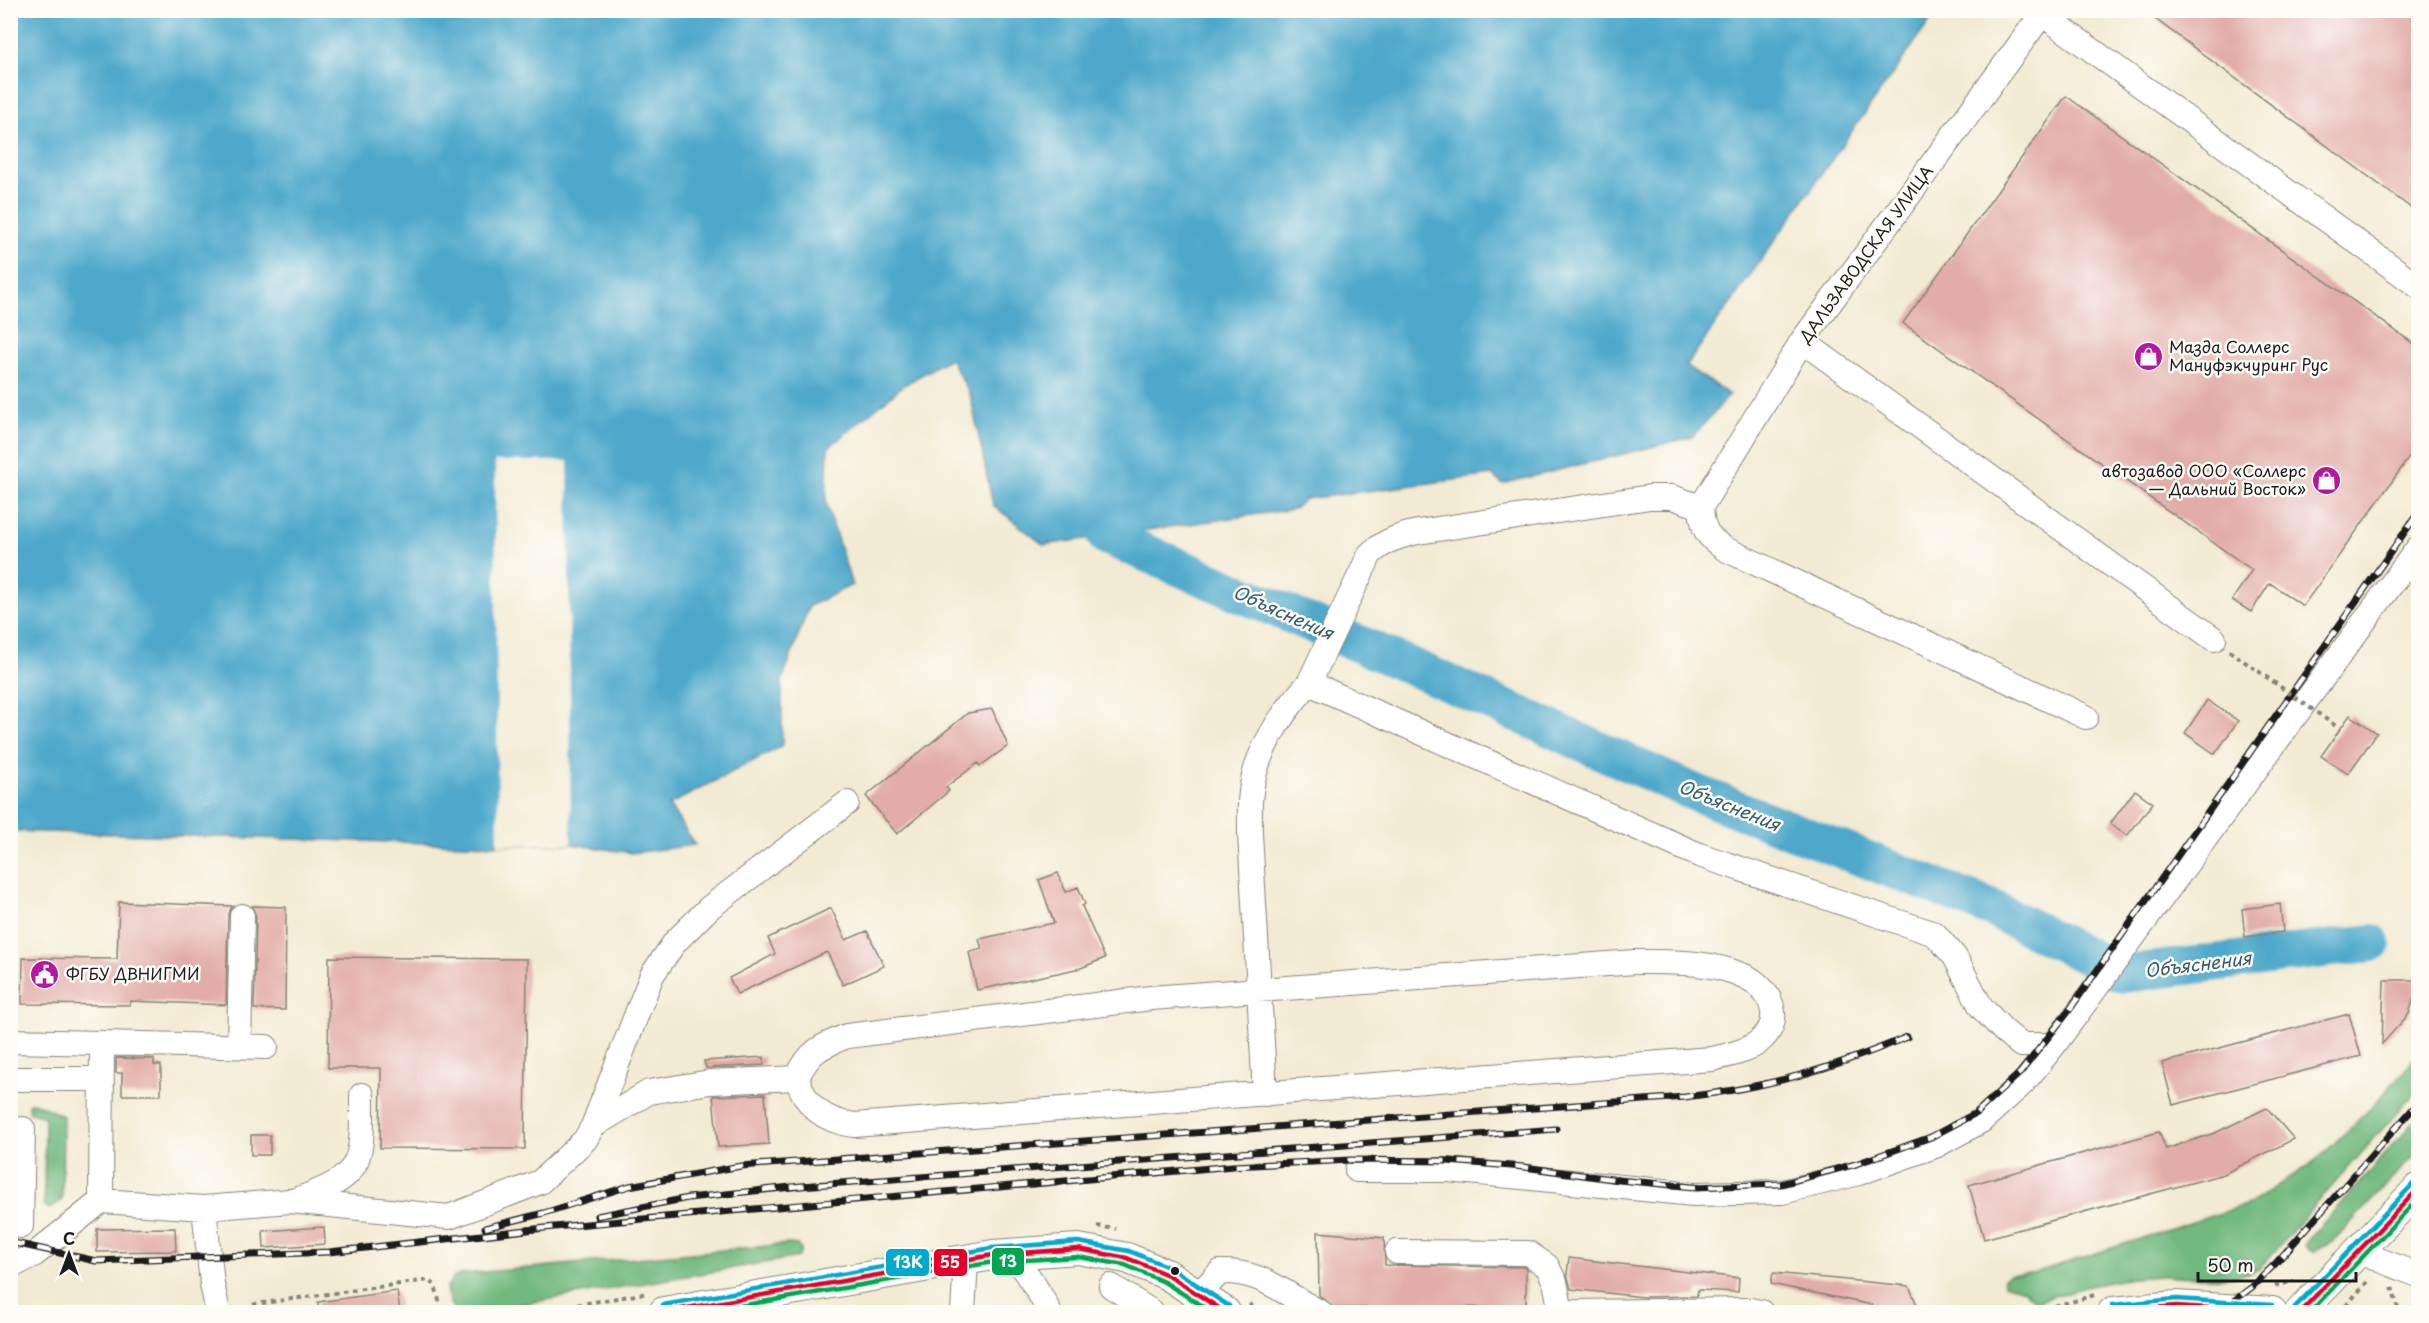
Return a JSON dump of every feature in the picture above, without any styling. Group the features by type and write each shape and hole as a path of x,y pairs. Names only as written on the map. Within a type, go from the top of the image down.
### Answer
{"main road":[{"path":"2300,1312 2372,1257 2418,1189"},
{"path":"664,1312 1013,1252 1078,1250 1127,1258 1168,1275 1225,1312"},
{"path":"2113,1312 2198,1306 2272,1312"}],"street":[{"path":"2043,12 2418,286"},
{"name":"ДАЛЬЗАВОДСКАЯ УЛИЦА","path":"1701,507 1802,341 2043,12"},
{"path":"1802,341 2214,639"},
{"path":"1265,1094 1250,834 1251,792 1260,753 1293,702 1309,683 1370,554 1383,543 1399,536 1650,496 1672,496 1701,507 1702,525 1709,539 1725,549 2086,717"},
{"path":"1357,1170 1459,1171 1694,1194 1782,1192 1859,1173 1935,1146 1981,1121 2024,1082 2054,1045 2418,548"},
{"path":"1309,683 1699,855 1935,934 1956,957 1982,1007 2004,1031 2021,1045 2054,1045"},
{"path":"10,1267 34,1254 101,1201 204,1208 290,1201 449,1217 540,1182 585,1140 594,1126 652,975 675,942 709,908 847,803"},
{"path":"239,1046 242,915"},
{"path":"1635,962 1672,962 1713,966 1746,976 1769,996 1774,1017 1764,1038 1744,1050 1712,1059 854,1125 836,1123 814,1108 803,1095 797,1078 806,1059 824,1044 847,1036 1151,998 1635,962"},
{"path":"10,1041 266,1047"},
{"path":"101,1201 102,1043"},
{"path":"10,1078 101,1079"},
{"path":"594,1126 640,1097 666,1088 797,1078"},
{"path":"290,1201 331,1187 354,1168 362,1143 362,1095"},
{"path":"23,1129 16,1225 56,1236"},
{"path":"204,1208 212,1284 219,1312"},
{"path":"1013,1252 1026,1275 1040,1291 1049,1312"},
{"path":"1397,1252 1528,1253 1547,1266 1555,1282 1561,1312"},
{"path":"2372,1257 2410,1278"},
{"path":"963,1312 967,1284 966,1261"},
{"path":"1199,1294 1220,1272 1240,1271 1265,1279 1320,1312"},
{"path":"1111,1286 1152,1312"},
{"path":"1573,1312 1750,1310 1761,1312"}],"path":[{"path":"2214,639 2340,729"},
{"path":"2340,1312 2372,1257"},
{"path":"251,1312 252,1305 256,1304 428,1280 435,1285 442,1312"}],"green space":[{"path":"2418,1055 2418,1089 2259,1269 2224,1277 2163,1276 2114,1281 2036,1302 2024,1290 2004,1284 2003,1278 2011,1274 2034,1273 2249,1204 2316,1161 2372,1107"},
{"path":"33,1102 63,1116 62,1200 49,1209 44,1205 45,1117 30,1113 28,1104"},
{"path":"2418,1118 2418,1152 2332,1242 2314,1252 2308,1250 2305,1244 2308,1240"},
{"path":"797,1245 801,1250 798,1257 475,1312 461,1312 454,1309 449,1302 446,1288 454,1277 463,1274"}],"water":[{"path":"11,11 1937,11 1686,366 1730,395 1692,437 1502,484 1492,475 1305,499 1294,509 1044,545 993,505 970,394 950,358 904,385 828,448 826,503 852,585 809,606 782,681 782,746 669,805 695,845 632,853 571,844 498,845 11,831"}],"pier":[{"path":"495,461 568,461 571,844 498,845"}],"building":[{"path":"2143,10 2418,10 2418,213"},
{"path":"2066,96 2418,347 2418,445 2303,606 2270,583 2251,612 2232,600 2252,570 1903,323"},
{"path":"2207,700 2238,721 2215,754 2185,733"},
{"path":"992,709 1008,746 980,766 978,763 946,787 949,791 897,834 866,796 968,713"},
{"path":"2350,715 2377,733 2348,774 2321,756"},
{"path":"2135,790 2153,803 2127,836 2110,824"},
{"path":"1058,873 1066,892 1078,887 1085,904 1082,906 1105,958 1081,968 977,990 969,952 982,949 979,939 1054,923 1039,880"},
{"path":"119,902 232,906 228,916 226,1005 131,1001 130,1005 22,1004 23,958 117,959"},
{"path":"2280,904 2283,932 2245,937 2242,909"},
{"path":"252,906 286,907 285,1010 254,1009 256,916"},
{"path":"831,908 846,940 867,931 884,966 843,985 827,952 737,994 729,978 775,954 768,938"},
{"path":"329,957 527,959 525,1149 380,1148 381,1068 328,1068"},
{"path":"2384,980 2418,980 2418,983 2409,1014 2382,1044"},
{"path":"2349,1014 2361,1056 2173,1105 2162,1063"},
{"path":"764,1057 764,1065 706,1068 704,1061"},
{"path":"116,1058 154,1059 154,1065 161,1065 161,1095 122,1095 122,1073 116,1073"},
{"path":"765,1094 769,1144 718,1147 713,1096"},
{"path":"2267,1108 2294,1139 2224,1174 1984,1239 1969,1185 2159,1132 2166,1149 2215,1133"},
{"path":"251,1135 270,1135 270,1155 251,1155"},
{"path":"324,1227 325,1244 264,1248 263,1231"},
{"path":"175,1228 176,1251 97,1252 97,1229"},
{"path":"1318,1232 1384,1238 1385,1265 1524,1267 1526,1269 1526,1307 1333,1308 1319,1295"},
{"path":"1569,1258 1739,1278 1738,1292 1698,1290 1697,1296 1643,1297 1571,1289 1567,1274"},
{"path":"1773,1273 1909,1286 1920,1312 1873,1312 1872,1305 1771,1284"},
{"path":"397,1291 400,1312 319,1312 318,1302"}],"waterway":[{"name":"Объяснения","path":"1106,536 1406,664 1691,791 1991,908 2123,974 2372,943"}],"railway":[{"path":"10,1242 96,1261 329,1252 554,1227 1233,1166 1351,1160 1447,1161 1524,1167 1619,1180 1694,1187 1781,1184 1856,1164 1931,1137 1976,1113 2020,1073 2068,1012 2418,513"},
{"path":"485,1228 544,1213 629,1186 741,1166 1716,1093 1798,1076 1851,1059 1907,1037"},
{"path":"2219,1312 2252,1287 2275,1264 2418,1103"},
{"path":"597,1216 688,1198 801,1186 1556,1129"}],"transit line":[{"name":"13К","path":"2295,1307 2413,1184"},
{"name":"55","path":"2300,1312 2418,1189"},
{"name":"13","path":"2310,1312 2418,1199"},
{"name":"13К","path":"663,1305 992,1248 1078,1242 1129,1251 1171,1268 1229,1306"},
{"name":"55","path":"664,1312 993,1255 1078,1249 1127,1258 1168,1275 1225,1312"},
{"name":"13","path":"705,1312 994,1262 1078,1257 1125,1265 1164,1282 1212,1312"},
{"name":"13К","path":"2112,1305 2176,1299 2272,1305"},
{"name":"55","path":"2113,1312 2176,1306 2272,1312"}],"place":[{"name":"Мазда Соллерс Мануфэкчуринг Рус","path":"2148,356"},
{"name":"автозавод ООО «Соллерс — Дальний Восток»","path":"2327,480"},
{"name":"ФГБУ ДВНИГМИ","path":"45,974"}]}
